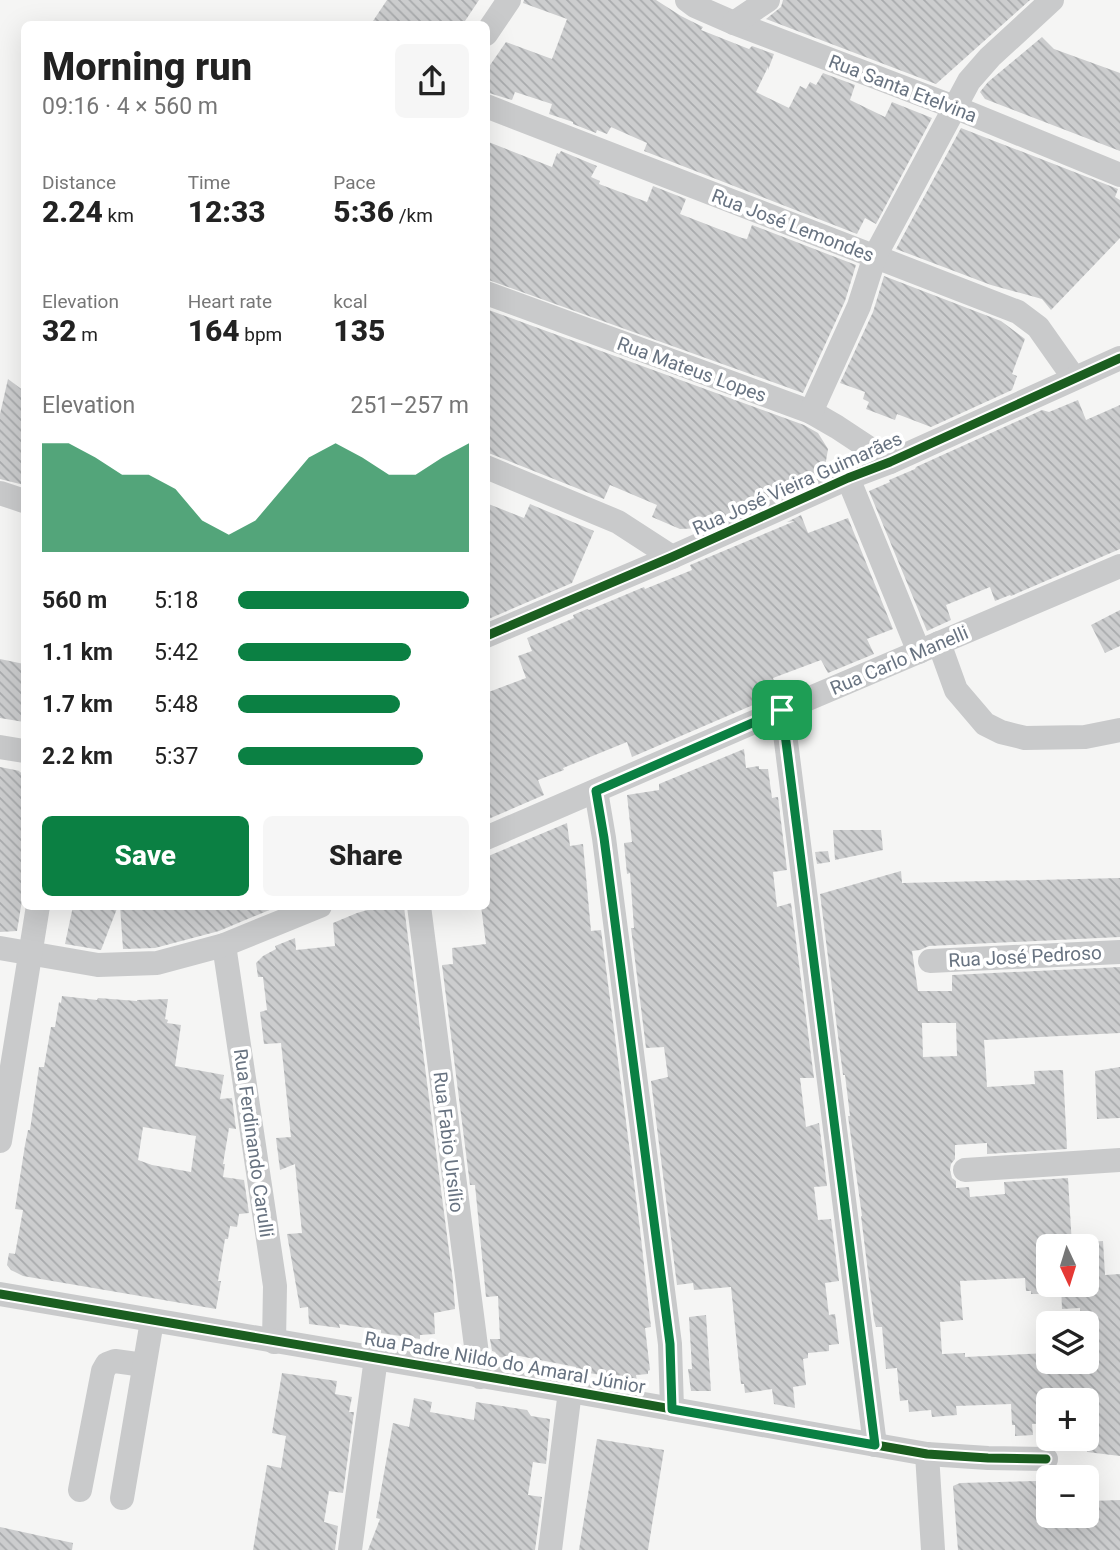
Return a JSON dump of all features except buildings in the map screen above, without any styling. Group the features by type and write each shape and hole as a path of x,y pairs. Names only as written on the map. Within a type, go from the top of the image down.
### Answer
{"street":[{"path":"490,28 509,0"},
{"name":"Rua Santa Etelvina","path":"687,0 734,23 954,107 1120,175"},
{"path":"734,23 768,0"},
{"path":"811,412 859,306 875,256 969,80 1052,0"},
{"name":"Rua José Lemondes","path":"490,108 1018,312 1038,327 1074,377"},
{"name":"Rua Mateus Lopes","path":"490,294 811,412 890,462"},
{"name":"Rua José Vieira Guimarães","path":"490,634 890,462 1120,358"},
{"path":"490,469 618,522 672,557"},
{"path":"848,478 929,648 956,690 985,724 1001,732 1025,738 1085,737 1120,730"},
{"path":"0,493 21,500"},
{"name":"Rua Carlo Manelli","path":"490,836 1120,566"},
{"path":"782,710 875,1445"},
{"path":"0,747 21,750"},
{"path":"596,791 670,1344 672,1409"},
{"path":"0,1141 37,910"},
{"path":"0,948 98,965 157,963 225,945 310,910"},
{"name":"Rua Fabio Ursílio","path":"420,910 481,1377"},
{"name":"Rua Ferdinando Carulli","path":"225,945 275,1286 274,1342"},
{"name":"Rua José Pedroso","path":"930,961 1120,952"},
{"path":"965,1170 1120,1160"},
{"name":"Rua Padre Nildo do Amaral Júnior","path":"0,1294 927,1454 1046,1459"},
{"path":"122,1497 152,1321"},
{"path":"350,1550 376,1358"},
{"path":"80,1490 103,1371 107,1364 116,1361 144,1365"},
{"path":"550,1550 570,1391"},
{"path":"927,1454 933,1550"}],"cycle path":[{"path":"490,634 890,462 1120,358"},
{"path":"782,710 875,1445"},
{"path":"0,1294 927,1454 1046,1459"}],"route":[{"path":"782,710 829,1077 875,1445 672,1409 670,1344 596,791 782,710"}]}
